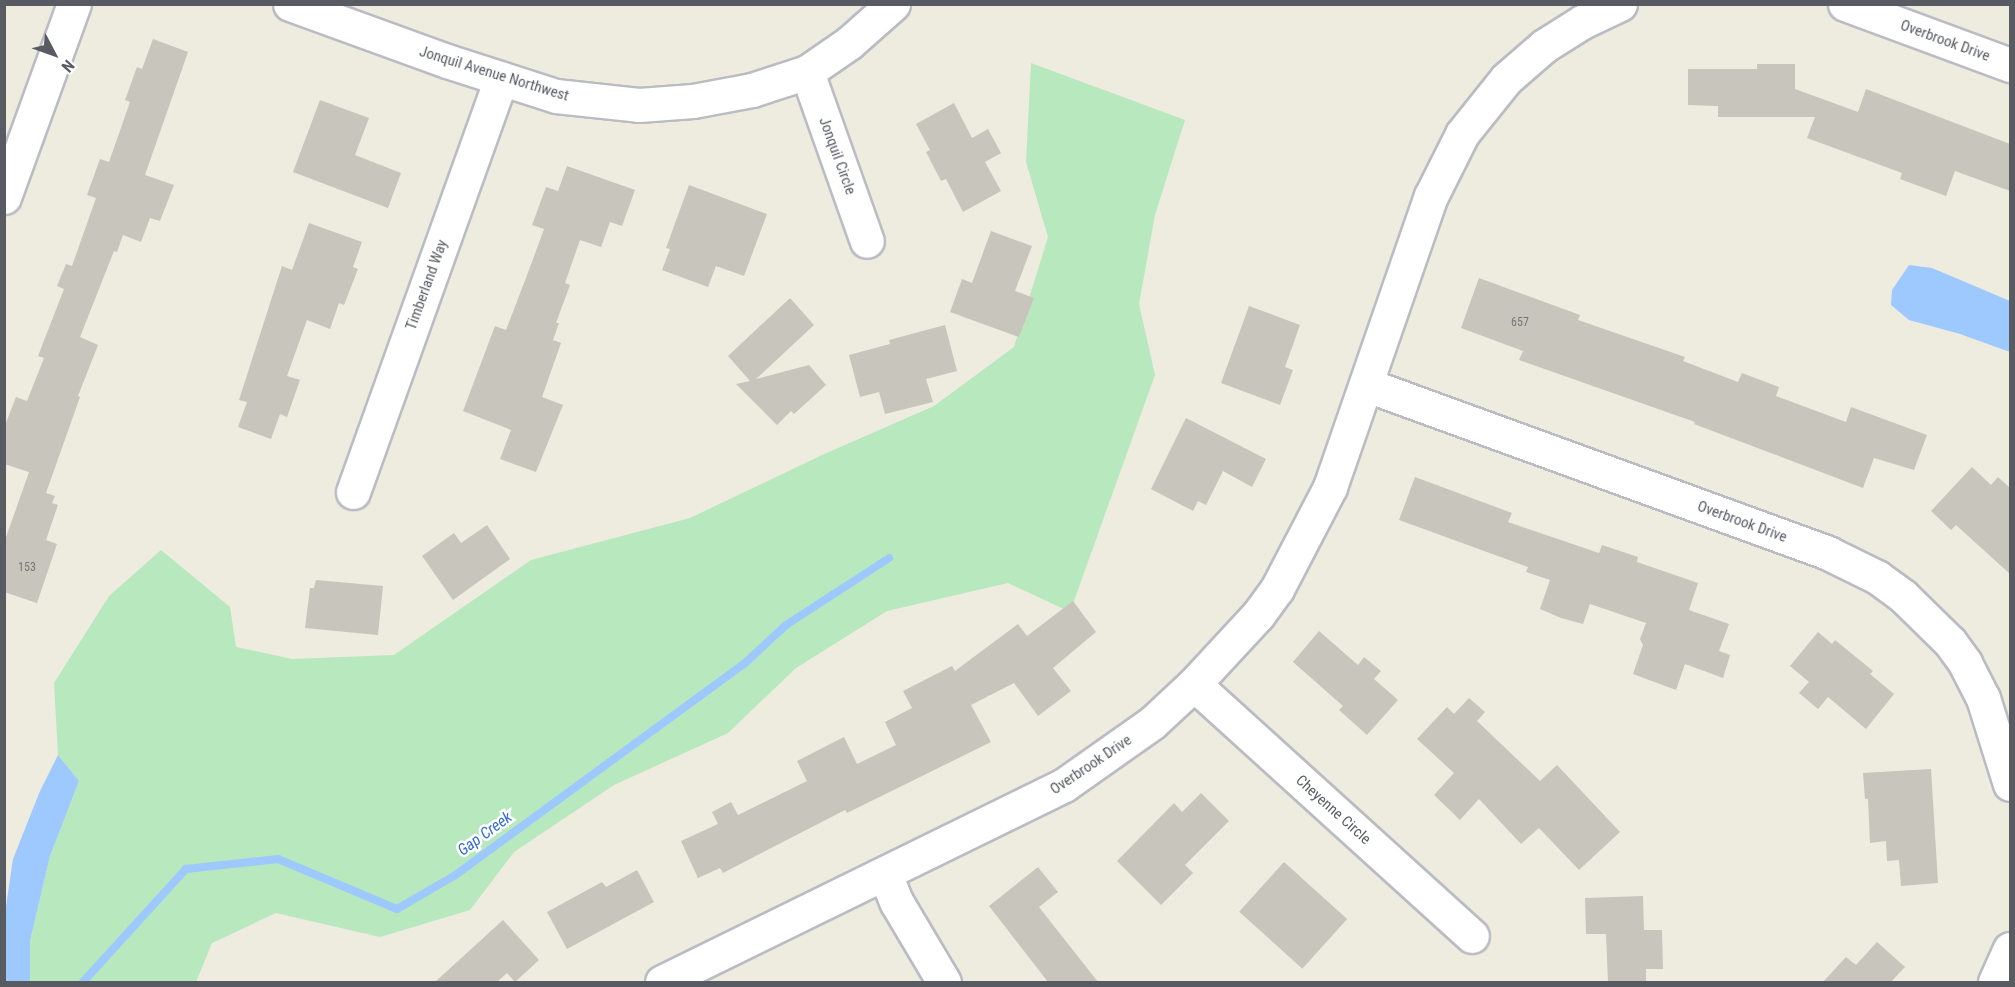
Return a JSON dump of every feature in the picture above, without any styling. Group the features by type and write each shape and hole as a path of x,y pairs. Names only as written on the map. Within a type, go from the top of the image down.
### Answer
{"street":[{"path":"4,197 74,4"},
{"name":"Jonquil Avenue Northwest","path":"290,4 501,79 556,96 639,105 693,101 752,90 807,72 849,44 893,4"},
{"name":"Overbrook Drive","path":"662,982 1064,785 1152,723 1194,684 1258,615 1292,565 1330,487 1431,196 1462,134 1506,79 1544,46 1582,22 1620,4"},
{"name":"Overbrook Drive","path":"1845,4 2010,65"},
{"name":"Jonquil Circle","path":"807,72 867,241"},
{"name":"Timberland Way","path":"353,492 501,79"},
{"name":"Overbrook Drive","path":"1367,385 1828,553 1876,577 1903,596 1950,642 1965,663 1983,698 2009,774"},
{"name":"Cheyenne Circle","path":"1194,684 1472,936"},
{"path":"885,874 897,903 944,982"},
{"path":"1995,982 2010,949"}],"green space":[{"path":"1031,63 1185,120 1155,215 1139,304 1155,375 1070,612 1008,583 887,611 796,668 728,733 614,785 514,852 470,910 380,937 276,913 212,943 196,982 30,982 30,941 50,856 79,781 58,755 54,683 109,596 161,550 230,607 236,647 292,659 394,655 531,560 690,518 822,455 934,406 1014,347 1048,237 1026,162"}],"water":[{"path":"1909,265 1932,268 2010,301 2010,352 1960,334 1909,320 1891,305 1892,290"},
{"path":"58,755 79,781 50,856 30,941 30,982 5,982 4,920 13,859 40,791"}],"building":[{"path":"153,39 188,52 145,175 174,185 160,221 150,218 141,242 123,235 117,252 114,251 80,337 98,345 78,396 80,397 46,493 55,496 52,503 58,505 46,540 57,544 37,603 4,592 4,543 29,472 4,464 4,428 16,397 27,401 44,358 38,356 64,289 57,286 66,264 72,266 96,198 87,195 100,159 109,162 130,102 125,100 137,67 142,69"},
{"path":"1757,64 1795,64 1795,89 1858,112 1866,89 2010,144 2010,191 1955,171 1946,196 1900,179 1902,173 1807,138 1815,117 1718,117 1718,106 1688,105 1688,69 1757,69"},
{"path":"320,100 369,118 355,155 401,173 388,208 293,172"},
{"path":"954,103 972,138 988,129 1001,153 985,162 1001,191 963,212 946,179 941,181 926,152 930,150 916,124"},
{"path":"567,166 635,190 622,226 610,222 601,247 580,240 565,283 570,285 556,323 559,323 553,340 561,343 542,397 563,405 536,472 500,459 511,430 463,411 495,326 506,330 529,270 544,229 532,225 546,187 558,191"},
{"path":"689,185 767,214 744,276 716,266 708,287 662,270 670,249 666,248"},
{"path":"309,223 362,242 353,267 358,269 344,305 339,303 330,329 307,320 287,376 300,380 287,417 280,414 271,439 238,427 247,402 239,400 282,266 292,270"},
{"path":"991,231 1032,246 1015,291 1034,298 1019,337 950,312 962,279 972,283"},
{"path":"1479,278 1580,315 1578,320 1685,357 1683,361 1738,382 1742,373 1779,387 1776,396 1846,422 1851,407 1927,435 1914,470 1874,458 1863,488 1694,424 1695,422 1519,360 1523,351 1461,328"},
{"path":"790,298 814,325 756,379 809,365 826,385 794,414 791,411 777,425 736,384 750,381 728,356"},
{"path":"1249,306 1300,325 1285,367 1293,370 1280,405 1221,383"},
{"path":"945,325 957,371 926,379 933,402 885,414 879,392 860,397 849,355 890,344 889,340"},
{"path":"1186,418 1266,459 1252,487 1223,471 1206,505 1198,501 1193,511 1151,489"},
{"path":"1972,467 1991,485 1998,477 2010,488 2010,574 1956,525 1951,530 1931,511"},
{"path":"1415,477 1512,513 1508,522 1599,553 1602,545 1638,557 1637,562 1698,583 1689,610 1729,624 1719,651 1730,655 1723,678 1685,664 1676,690 1633,674 1643,645 1640,639 1646,623 1590,604 1583,624 1561,618 1540,609 1550,580 1526,572 1528,567 1399,520"},
{"path":"487,525 510,559 453,600 422,556 454,533 461,543"},
{"path":"316,580 383,586 378,635 305,628 310,588 314,588"},
{"path":"1073,601 1096,632 1053,668 1071,691 1038,716 1014,683 971,705 991,742 847,813 845,810 723,873 720,868 698,878 681,841 718,824 712,812 731,802 738,815 807,781 797,761 844,737 857,764 896,745 885,722 912,708 903,691 952,666 955,671 1018,624 1027,636"},
{"path":"1319,631 1358,665 1364,657 1381,671 1374,679 1398,700 1367,735 1339,710 1343,706 1293,662"},
{"path":"1818,632 1832,644 1835,640 1873,671 1870,674 1894,694 1866,729 1828,697 1818,709 1799,693 1809,682 1790,666"},
{"path":"1469,698 1485,712 1477,721 1540,781 1557,765 1620,832 1579,870 1539,828 1521,844 1479,799 1460,820 1434,795 1454,773 1417,739 1447,707 1454,714"},
{"path":"1931,769 1938,883 1901,886 1899,860 1887,861 1886,841 1870,843 1868,799 1865,799 1863,773"},
{"path":"1201,793 1229,821 1185,865 1193,873 1161,905 1117,861 1174,803 1182,812"},
{"path":"1284,862 1347,919 1302,969 1239,912"},
{"path":"1038,867 1058,892 1039,907 1098,982 1048,982 989,906"},
{"path":"637,870 654,902 567,949 547,912 602,882 606,887"},
{"path":"1643,896 1644,930 1662,930 1663,969 1646,969 1646,982 1608,982 1606,934 1586,934 1585,898"},
{"path":"503,920 539,960 515,982 507,973 497,982 435,982"},
{"path":"1877,942 1905,967 1891,982 1823,982 1846,957 1856,965"}],"waterway":[{"name":"Gap Creek","path":"83,982 186,869 278,859 397,909 454,876 744,664 786,625 889,558"}]}
